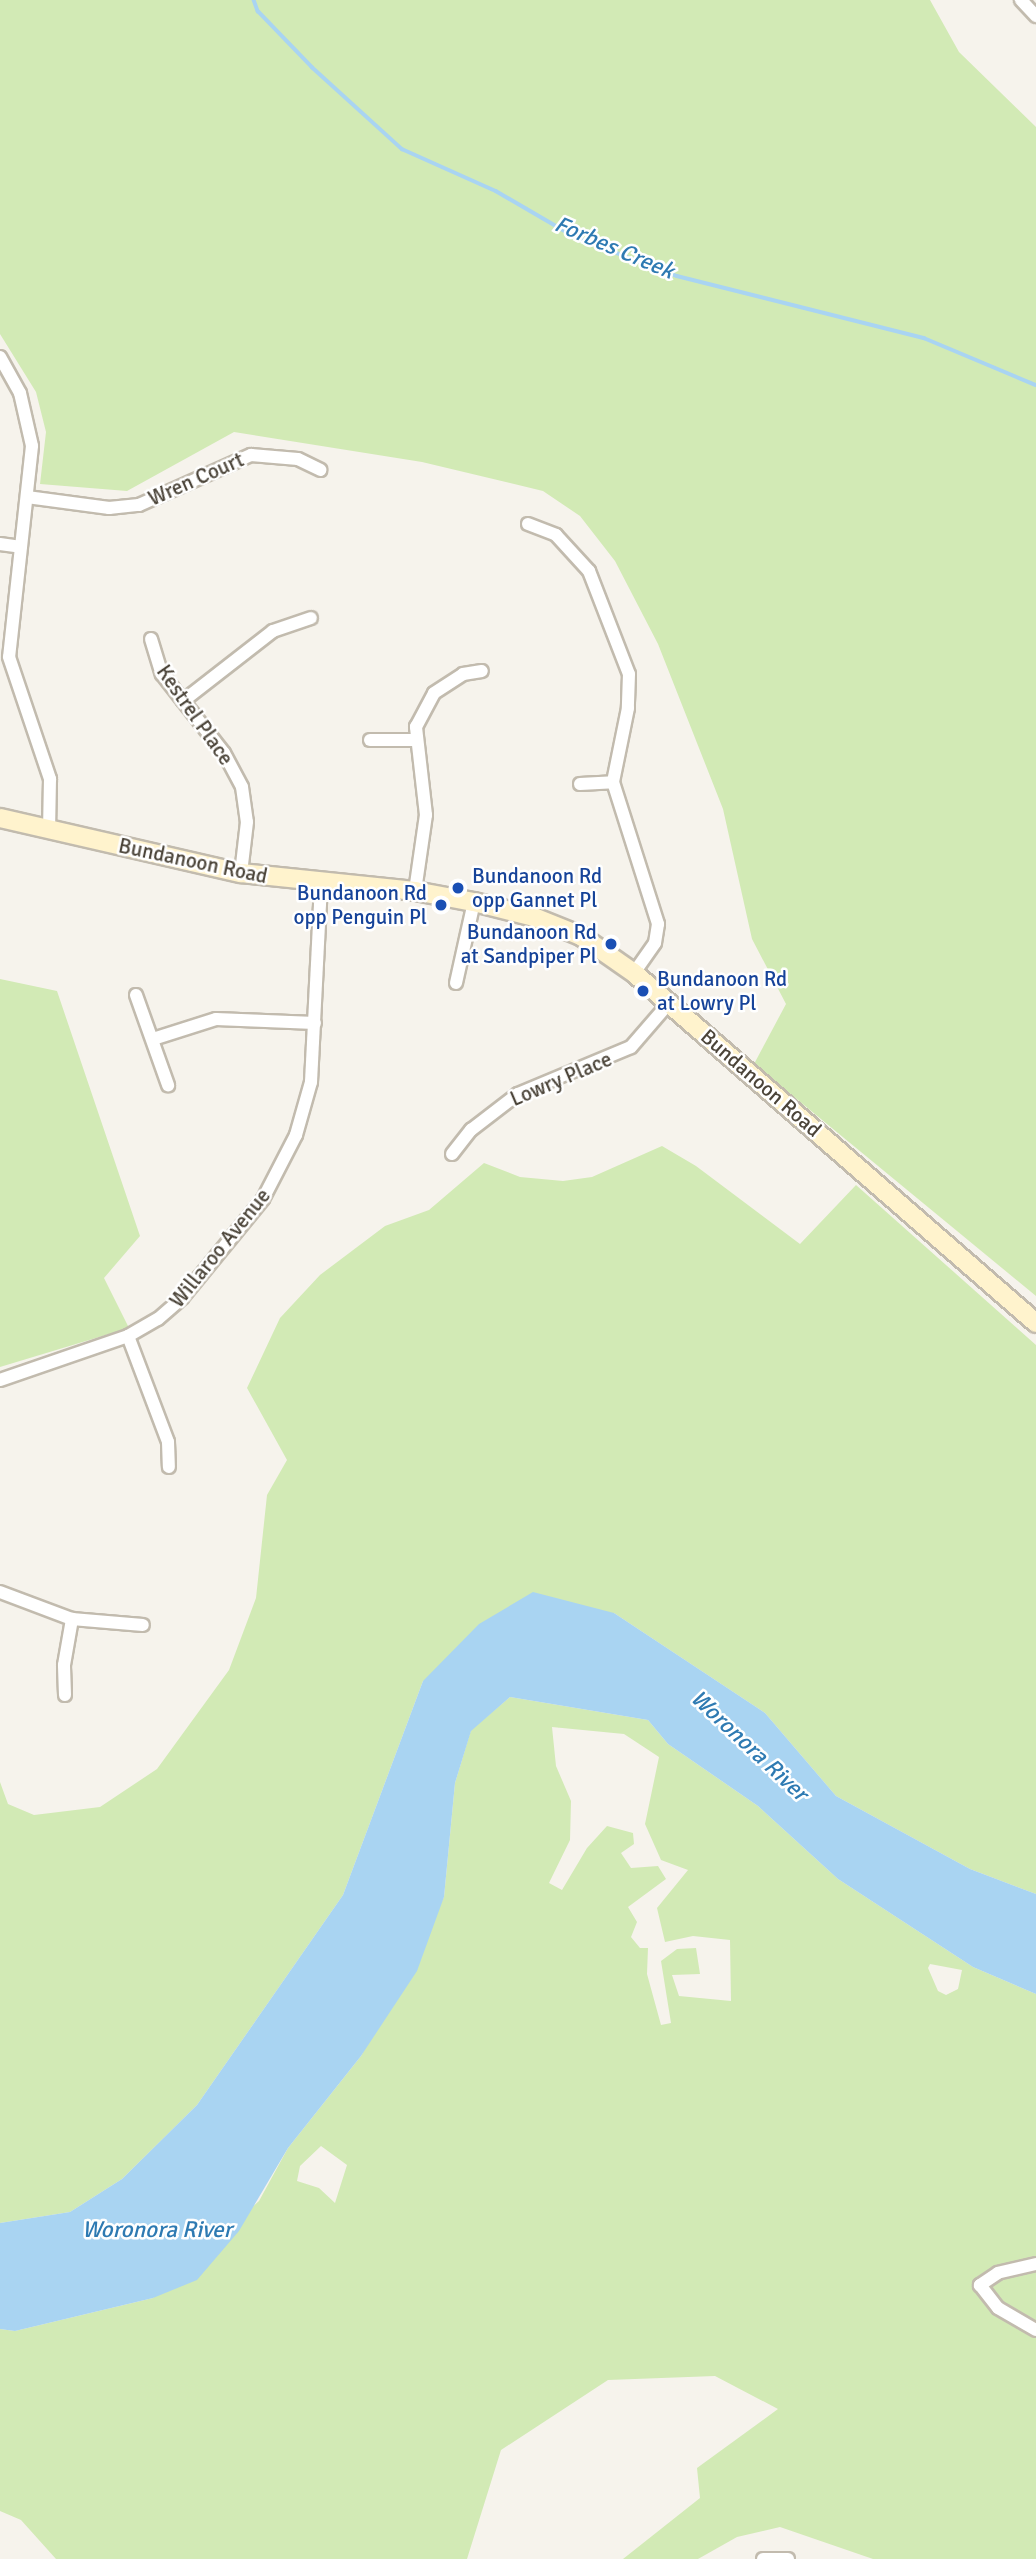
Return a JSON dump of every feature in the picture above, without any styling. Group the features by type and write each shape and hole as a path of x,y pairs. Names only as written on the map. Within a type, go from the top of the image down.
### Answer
{"street":[{"path":"1021,0 1036,16"},
{"path":"0,357 14,380 28,421 32,446 9,657 50,779 49,829"},
{"name":"Wren Court","path":"27,497 109,508 131,506 251,455 298,459 321,470"},
{"path":"528,524 556,535 589,571 625,661 628,708 613,782 658,924 655,943 634,973"},
{"path":"0,544 21,547"},
{"path":"183,701 273,631 311,618"},
{"name":"Kestrel Place","path":"151,639 162,674 224,753 242,787 247,822 241,873"},
{"path":"415,891 426,798 414,740 420,714 433,693 463,674 482,671"},
{"path":"370,740 414,740"},
{"path":"580,784 613,782"},
{"name":"Bundanoon Road","path":"0,818 241,873 415,891 474,902 568,930 634,973 1036,1323"},
{"name":"Willaroo Avenue","path":"0,1380 128,1336 158,1319 182,1298 272,1185 308,1099 315,1023 321,883"},
{"path":"456,983 474,902"},
{"path":"136,995 168,1085"},
{"name":"Lowry Place","path":"452,1154 471,1130 518,1094 631,1047 669,1003"},
{"path":"153,1039 216,1019 315,1023"},
{"path":"128,1336 169,1442 169,1467"},
{"path":"0,1591 72,1619 143,1625"},
{"path":"65,1695 64,1665 72,1619"},
{"path":"1036,2264 998,2273 980,2285 998,2308 1036,2330"},
{"path":"763,2559 788,2559"}],"green space":[{"path":"0,0 930,0 959,52 1036,127 1036,1296 754,1064 786,1004 752,939 723,809 658,644 615,561 580,516 543,491 422,462 234,432 127,491 40,484 46,432 36,392 0,334"},
{"path":"0,979 57,991 140,1236 104,1278 129,1328 0,1367"},
{"path":"662,1146 696,1166 800,1244 856,1185 1036,1345 1036,1894 970,1869 836,1796 765,1713 614,1613 423,1681 343,1895 197,2105 122,2179 70,2212 0,2223 0,1782 8,1804 34,1815 100,1807 157,1769 229,1670 256,1598 267,1495 287,1460 247,1388 280,1318 320,1275 385,1226 429,1210 484,1163 520,1177 563,1181 592,1177"},
{"path":"510,1697 648,1720 668,1744 758,1806 838,1879 973,1967 1036,1994 1036,2559 873,2559 780,2527 737,2537 698,2559 623,2559 700,2498 697,2468 778,2409 715,2376 608,2380 501,2450 467,2559 56,2559 21,2520 0,2511 0,2329 15,2331 153,2298 259,2201 288,2148 361,2056 444,1897 455,1783 471,1730","holes":["552,1727 624,1734 659,1757 645,1824 661,1860 688,1870 657,1908 665,1942 693,1936 730,1940 731,2001 679,1996 672,1975 700,1974 696,1948 677,1949 661,1961 671,2023 661,2025 647,1974 648,1948 640,1948 631,1937 637,1922 628,1907 666,1879 658,1866 631,1868 621,1853 634,1844 633,1833 607,1826 587,1848 562,1890 549,1883 570,1840 571,1801 556,1766","930,1964 962,1970 958,1989 946,1995 938,1991 928,1968","321,2146 347,2165 335,2203 319,2188 297,2181 300,2166"]}],"water":[{"name":"Woronora River","path":"533,1592 614,1613 765,1713 836,1796 970,1869 1036,1894 1036,1994 973,1967 838,1879 758,1806 668,1744 648,1720 510,1697 471,1731 455,1783 444,1897 417,1971 361,2056 288,2148 239,2231 197,2280 153,2298 15,2331 0,2329 0,2223 70,2212 122,2179 197,2105 343,1895 423,1681 479,1624"}],"waterway":[{"name":"Forbes Creek","path":"254,0 258,11 312,67 402,149 496,191 575,237 677,276 924,338 1036,385"}],"place":[{"name":"Bundanoon Rd opp Gannet Pl","path":"458,888"},
{"name":"Bundanoon Rd opp Penguin Pl","path":"441,905"},
{"name":"Bundanoon Rd at Sandpiper Pl","path":"611,944"},
{"name":"Bundanoon Rd at Lowry Pl","path":"643,991"}]}
